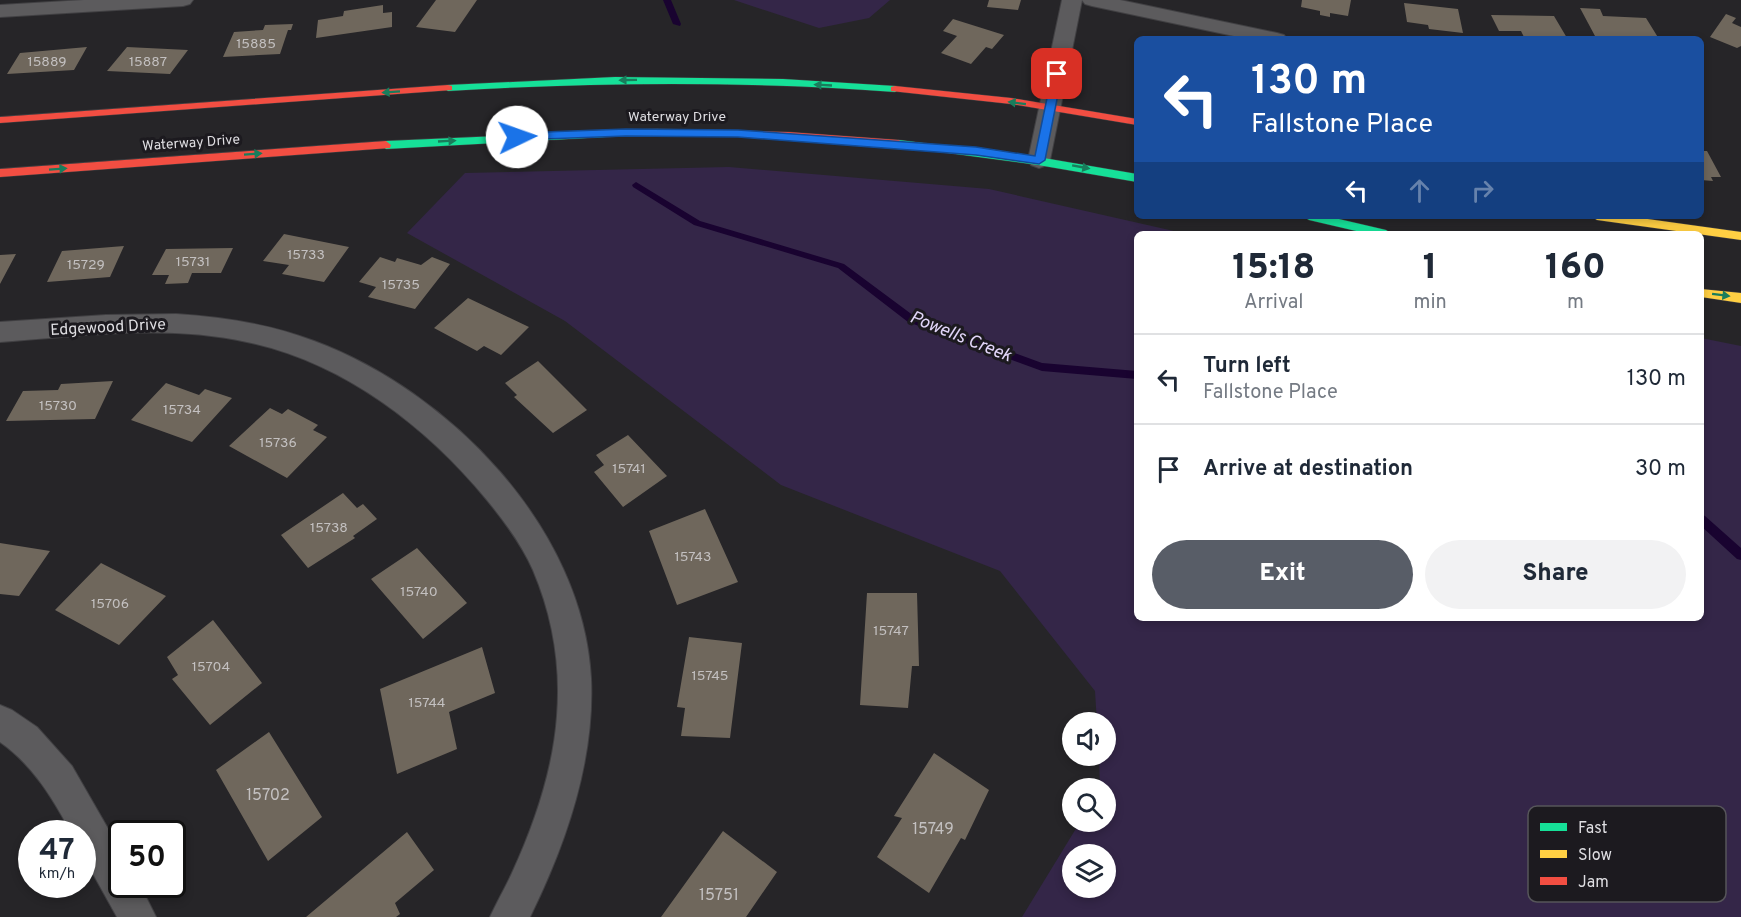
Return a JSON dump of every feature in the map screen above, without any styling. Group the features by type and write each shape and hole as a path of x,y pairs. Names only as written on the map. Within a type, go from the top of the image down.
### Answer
{"main road":[{"path":"0,120 512,84 628,80 746,81 867,87 1050,107 1134,121"},
{"name":"Waterway Drive","path":"0,174 327,149 536,136 738,133 843,139 976,151 1134,177"},
{"path":"1322,219 1373,231"},
{"path":"1619,219 1741,236"},
{"path":"1704,293 1741,298"}],"street":[{"path":"0,11 183,0"},
{"path":"1039,160 1072,0"},
{"path":"1092,0 1263,36"},
{"name":"Edgewood Drive","path":"0,332 159,321 228,328 281,340 330,358 379,386 431,423 479,469 527,531 546,565 564,613 574,668 574,730 565,778 552,824 509,917"},
{"path":"0,722 26,739 60,778 137,917"}],"shaded area":[{"path":"734,0 890,0 869,18 819,28"},
{"path":"729,167 989,189 1174,231 1134,231 1134,621 1704,621 1704,339 1741,346 1741,917 1022,917 1062,851 1062,898 1116,898 1116,844 1067,844 1074,832 1116,832 1116,778 1100,778 1099,766 1116,766 1116,712 1096,712 1095,691 1000,571 781,485 565,321 407,233 465,173"}],"building":[{"path":"436,0 477,0 455,32 416,27"},
{"path":"989,0 1021,0 1018,10 987,7"},
{"path":"1302,0 1351,0 1348,16 1330,13 1330,17 1320,15 1320,11 1301,7"},
{"path":"1404,3 1458,9 1463,33 1429,29 1428,25 1407,22"},
{"path":"383,5 383,13 392,12 392,27 316,38 318,20 343,16 344,11"},
{"path":"1580,8 1600,9 1603,16 1646,18 1657,36 1595,36"},
{"path":"1726,14 1736,18 1732,23 1741,27 1741,46 1737,48 1710,37"},
{"path":"1491,15 1554,16 1566,36 1524,36 1521,31 1499,31"},
{"path":"953,19 1004,35 992,49 986,47 971,64 941,53 957,36 943,31"},
{"path":"293,24 291,30 288,30 280,54 223,57 234,32 263,30 265,25"},
{"path":"87,47 74,70 7,74 20,53"},
{"path":"127,47 188,50 170,74 107,71"},
{"path":"1704,151 1707,151 1721,177 1711,177 1713,181 1704,180"},
{"path":"284,234 349,247 324,282 282,274 289,265 263,261"},
{"path":"124,246 110,277 47,282 62,251"},
{"path":"233,248 221,273 192,273 188,283 165,284 169,275 152,275 166,249"},
{"path":"16,254 0,284 0,255"},
{"path":"380,257 395,262 397,258 421,265 432,257 450,264 415,309 368,297 376,287 359,282"},
{"path":"468,298 529,327 501,355 484,346 477,351 434,328"},
{"path":"538,361 587,410 553,433 514,397 517,395 505,383"},
{"path":"113,381 95,419 6,421 23,391 58,390 61,384"},
{"path":"166,383 199,395 205,389 232,398 192,442 131,420"},
{"path":"270,408 282,414 288,409 318,425 313,430 327,437 287,478 229,446"},
{"path":"628,435 667,476 623,507 594,472 604,465 596,455"},
{"path":"343,493 357,508 363,504 377,519 353,536 355,538 308,568 281,535"},
{"path":"705,509 738,582 677,605 649,531"},
{"path":"0,543 50,551 19,596 0,594"},
{"path":"417,548 467,603 423,639 371,579"},
{"path":"101,563 166,596 119,645 55,610"},
{"path":"867,593 917,593 919,666 912,666 908,708 860,705"},
{"path":"213,620 262,683 210,725 172,679 178,675 167,657"},
{"path":"689,637 742,643 730,738 681,736 685,708 677,707"},
{"path":"482,647 495,693 449,712 457,749 397,774 380,689"},
{"path":"269,732 322,817 268,861 216,770"},
{"path":"934,753 989,790 965,840 961,838 929,893 877,857 902,818 894,816"},
{"path":"723,831 777,872 746,917 661,917"},
{"path":"407,832 434,870 395,903 400,914 396,917 306,917"}],"waterway":[{"name":"Powells Creek","path":"667,0 677,24"},
{"name":"Powells Creek","path":"636,185 697,223 841,266 911,319 1042,367 1134,375"},
{"name":"Powells Creek","path":"1704,522 1741,555"}],"traffic: fast":[{"path":"448,88 615,80 727,80 895,89"},
{"path":"386,145 658,132"},
{"path":"899,144 1038,161 1134,177"},
{"path":"1322,219 1373,231"}],"traffic: slow":[{"path":"1619,219 1741,236"},
{"path":"1704,293 1741,298"}],"traffic: jam":[{"path":"0,120 448,88"},
{"path":"895,89 1011,101 1134,122"},
{"path":"658,132 788,135 899,144"},
{"path":"0,173 386,145"}],"route":[{"path":"517,137 626,133 738,133 843,139 976,151 1039,160 1057,74"}]}
